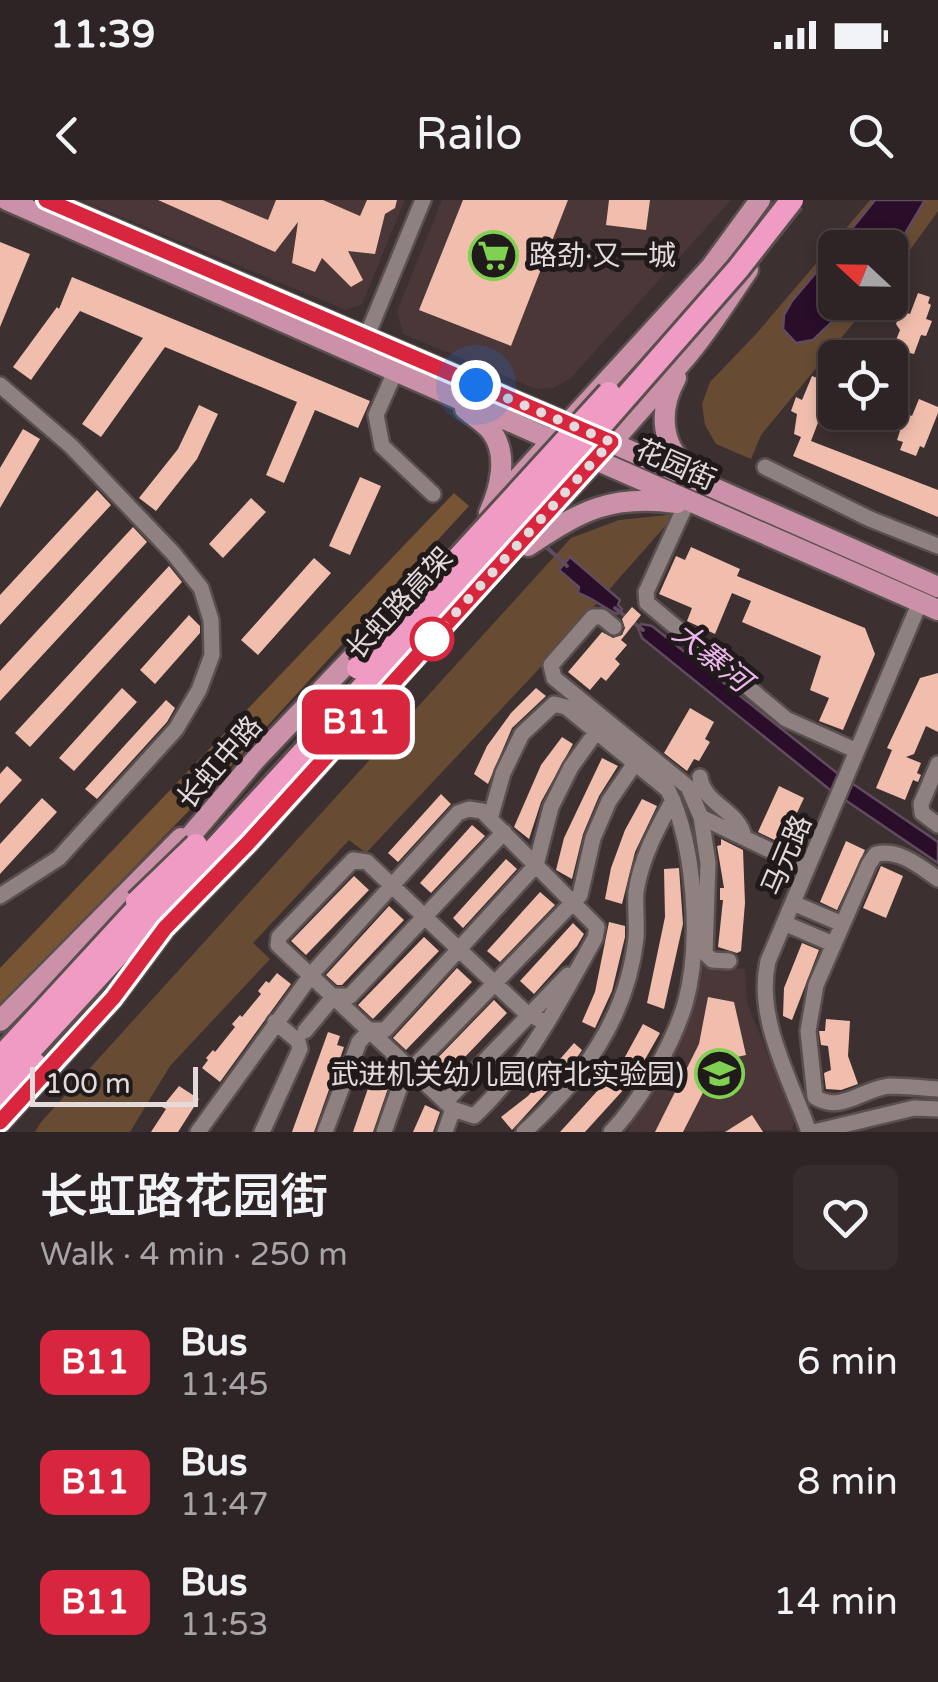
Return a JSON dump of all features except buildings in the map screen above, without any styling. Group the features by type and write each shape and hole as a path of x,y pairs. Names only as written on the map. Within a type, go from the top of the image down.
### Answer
{"highway":[{"name":"长虹路高架","path":"0,1058 702,289 774,200"},
{"name":"长虹路高架","path":"0,1083 554,480 800,200"},
{"path":"0,1039 196,845"},
{"path":"0,1109 114,958"}],"main road":[{"name":"花园街","path":"7,200 929,606"},
{"name":"花园街","path":"46,200 938,586"},
{"name":"长虹中路","path":"0,1049 116,924 226,795 711,267 760,200"},
{"path":"0,1095 97,985 388,673 534,536 688,354 800,200"},
{"path":"688,354 668,393 664,420 667,442 685,466 724,491"},
{"path":"606,380 640,409"},
{"path":"448,395 493,432 502,473 495,502"},
{"path":"534,536 598,507 626,499 687,502"},
{"path":"0,1122 113,998 165,928 248,843 498,566"},
{"path":"0,1021 226,795"}],"street":[{"path":"366,338 423,200"},
{"path":"395,372 376,415 382,446 433,494"},
{"path":"0,386 71,446 173,552 201,588 211,620 212,655 199,690 176,729 59,858 0,896"},
{"path":"765,467 938,546"},
{"path":"687,502 646,592 647,603 786,720 857,751"},
{"name":"马元路","path":"812,1132 764,1007 768,961 857,751 929,606"},
{"path":"614,628 594,617 552,666 554,678 688,786 702,817 708,863 705,953 712,960 729,961"},
{"path":"490,819 503,773 522,734 554,704 566,707 668,790 673,800 692,881 693,946 685,1004 654,1070 626,1116 611,1132"},
{"path":"325,1132 358,1042 370,1030 385,1030 536,865 550,807 571,767 596,732"},
{"path":"384,1132 403,1078 580,895 593,838 635,763"},
{"path":"938,764 920,804 922,814 938,825"},
{"path":"700,777 702,788 736,820 744,838"},
{"path":"524,1132 563,1096 596,1054 619,1003 636,940 636,890 650,840 673,800"},
{"path":"198,1132 312,974 392,885 458,813 470,809 482,811 597,927 596,938 547,1023 492,1100 474,1116 449,1105 312,974 278,945 279,937 353,860 367,862 392,885 494,982 530,1015 547,1023"},
{"path":"702,817 807,868"},
{"path":"334,996 350,996 504,832"},
{"path":"938,880 905,857 886,852 876,854 816,985 808,1032 815,1096 825,1103 838,1104 886,1086 938,1089"},
{"path":"793,903 842,924"},
{"path":"784,923 834,944"},
{"path":"445,1132 449,1105 584,959"},
{"path":"305,1031 334,996"},
{"path":"262,1132 300,1050 298,1041 275,1022"},
{"path":"812,1132 914,1108 938,1109"}],"shaded area":[{"path":"80,200 405,200 362,304 346,310"},
{"path":"442,200 731,200 570,379 553,388 536,389 403,334 397,311"},
{"path":"870,200 938,200 938,211 908,253 908,230 845,230"},
{"path":"875,200 925,200 907,230 851,230"},
{"path":"818,261 818,320 856,320 839,340 818,340 818,366 761,435 751,459 716,444 705,425 702,404 710,382"},
{"path":"818,270 818,320 834,320 813,340 796,343 783,329 784,315"},
{"path":"454,493 469,506 206,793 0,1006 0,968"},
{"path":"676,514 537,671 366,853 349,840 253,943 270,959 170,1066 130,1132 35,1132 571,538 619,520"},
{"path":"570,557 620,600 618,605 622,609 617,614 578,593 579,587 559,570"},
{"path":"641,624 652,626 837,773 938,842 938,863 829,789 642,638 638,628"},
{"name":"武进机关幼儿园(府北实验园)","path":"701,965 745,969 747,1003 795,1121 791,1130 627,1132 688,1026"}],"waterway":[{"name":"大寨河","path":"544,545 567,566"},
{"name":"大寨河","path":"615,608 643,630"}],"bus line":[{"name":"B11","path":"0,1122 113,998 165,928 248,843 611,442 46,200"}],"place":[{"name":"路劲·又一城","path":"494,255"},
{"name":"武进机关幼儿园(府北实验园)","path":"719,1074"}],"route":[{"path":"432,639 611,442 476,385"}]}
